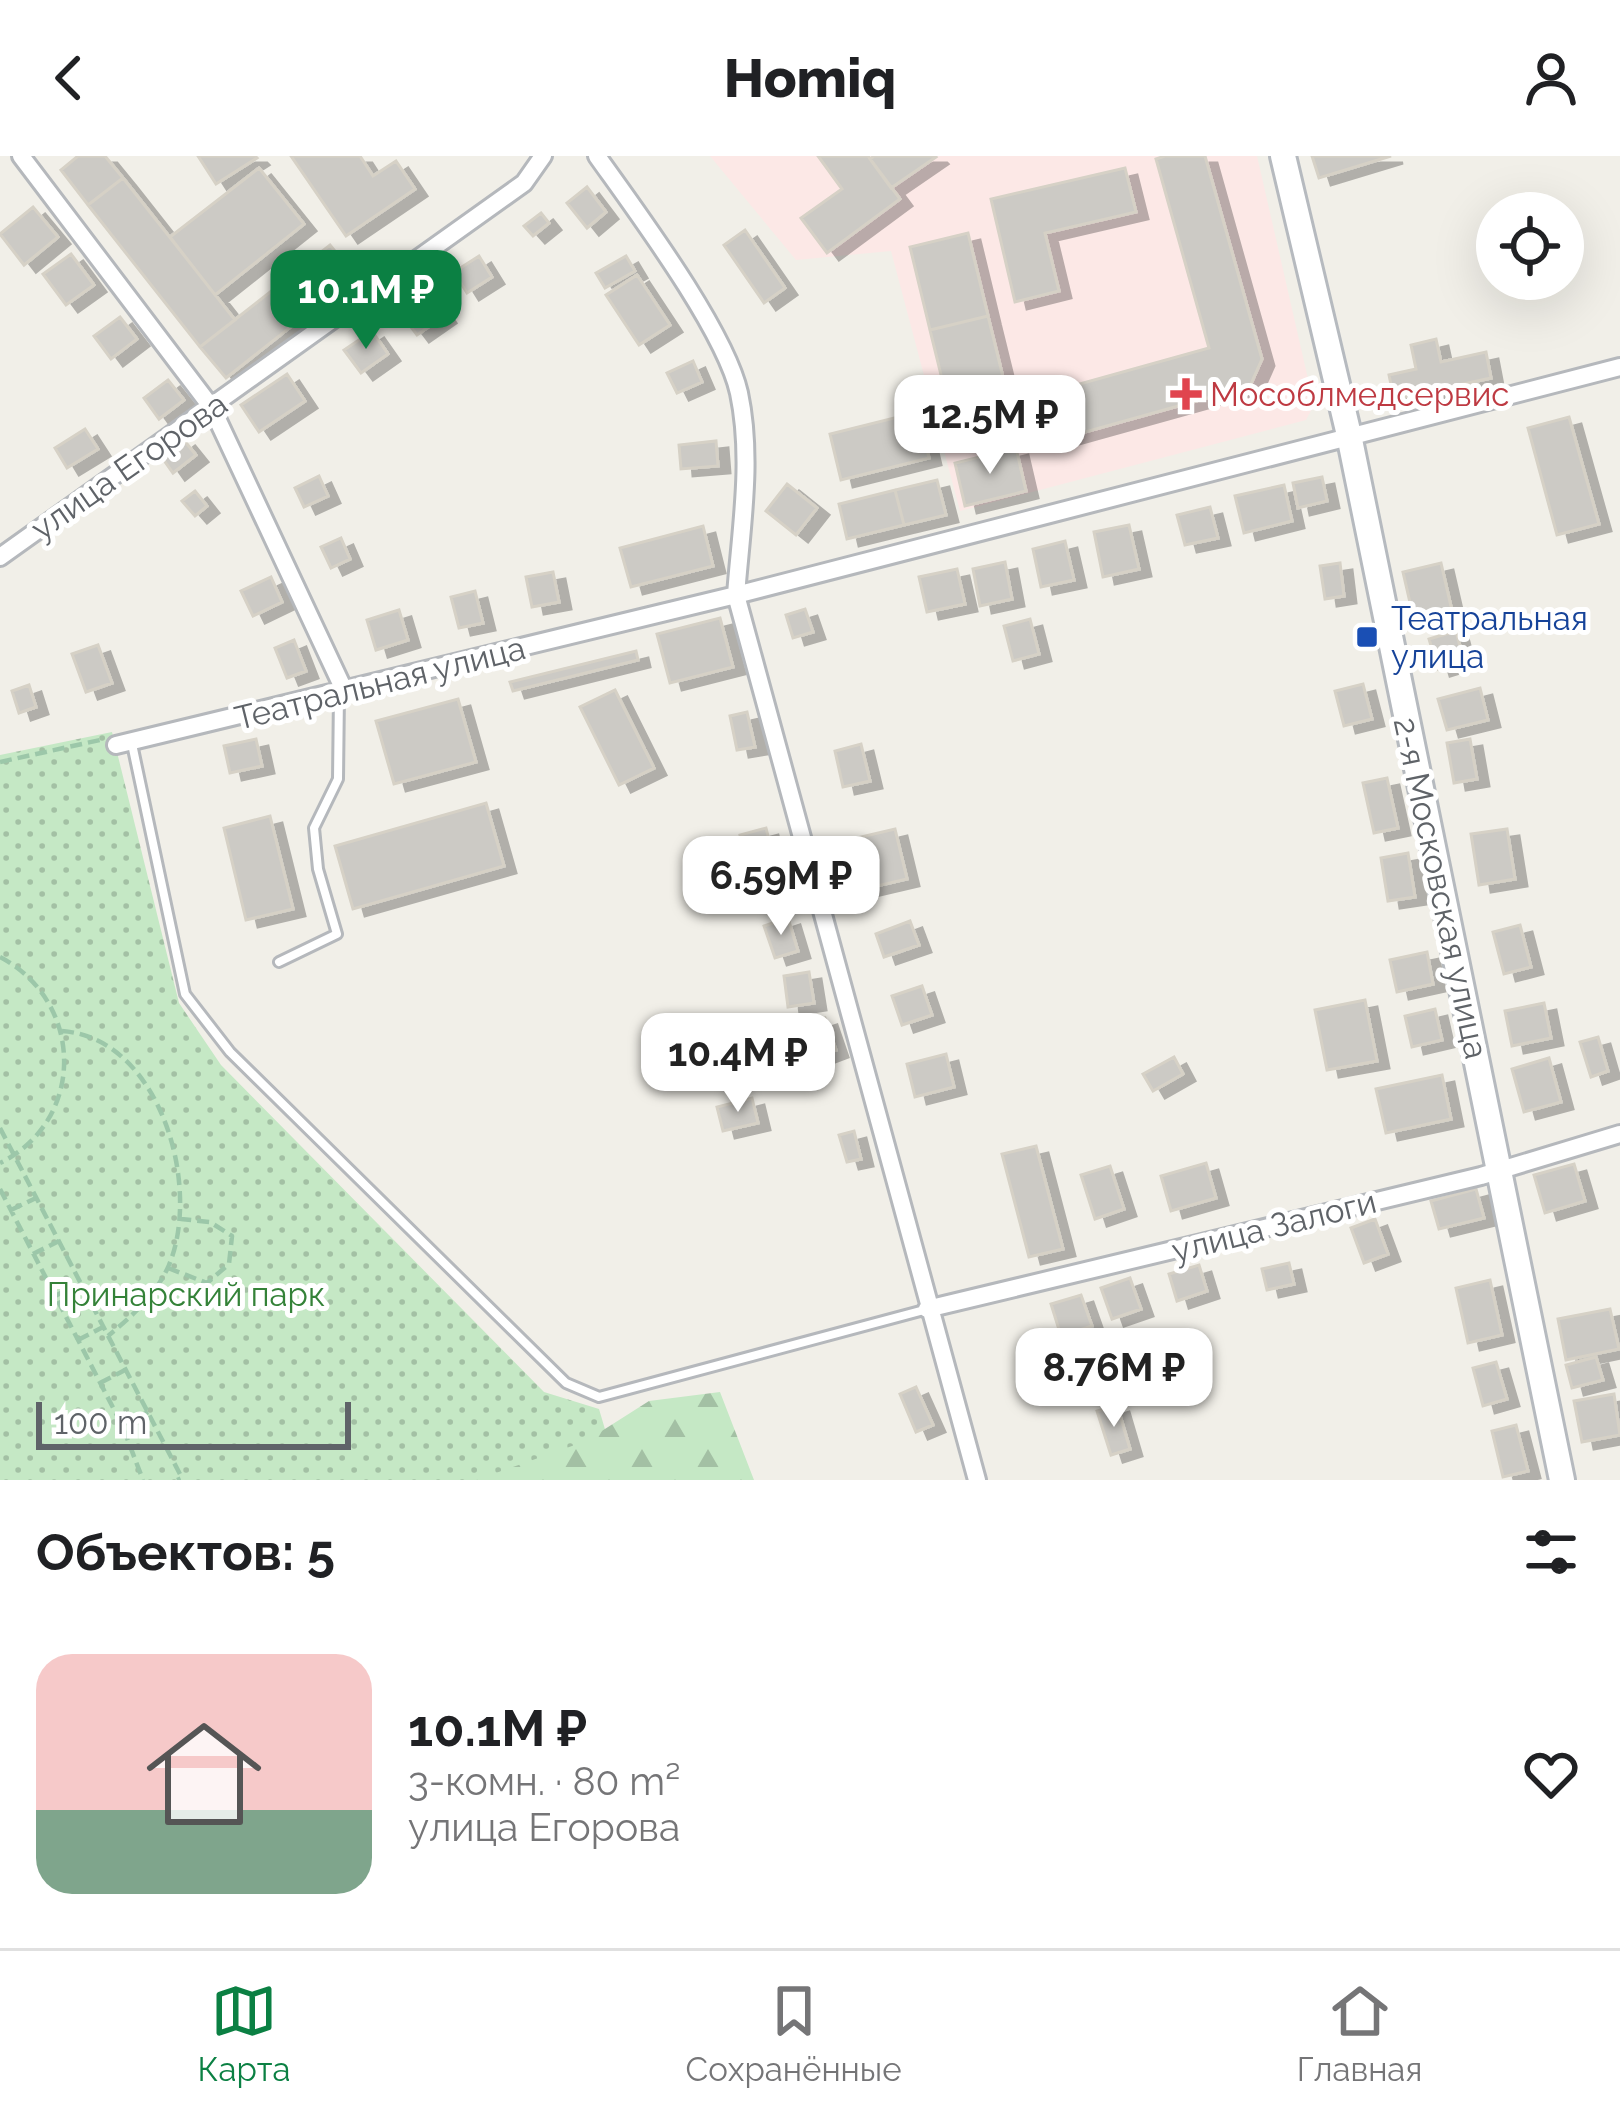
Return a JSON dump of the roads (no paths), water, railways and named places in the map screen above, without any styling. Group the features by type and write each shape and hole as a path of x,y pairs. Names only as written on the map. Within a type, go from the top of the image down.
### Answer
{"street":[{"path":"22,156 212,408 342,693"},
{"name":"улица Егорова","path":"0,557 524,183 543,156"},
{"path":"597,156 653,236 738,389 747,458 736,595 977,1480"},
{"name":"2-я Московская улица","path":"1283,156 1349,435 1562,1480"},
{"name":"Театральная улица","path":"124,744 736,595 1620,367"},
{"name":"улица Залоги","path":"927,1309 1499,1171 1620,1134"}],"lane":[{"path":"279,962 337,934 318,869 314,827 338,779 342,693"},
{"path":"124,744 185,994 230,1052 566,1382 599,1397 927,1309"}],"place":[{"name":"Мособлмедсервис","path":"1186,394"},
{"name":"Театральная улица","path":"1367,637"}],"park label":[{"name":"Принарский парк","path":"186,1294"}]}
